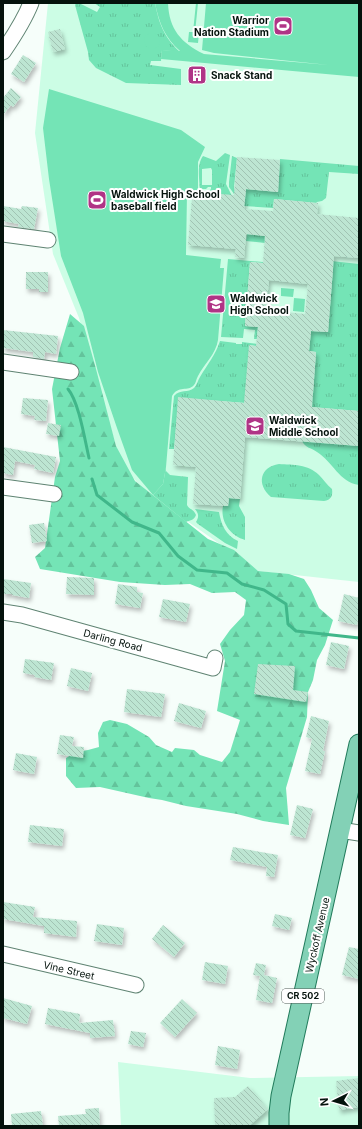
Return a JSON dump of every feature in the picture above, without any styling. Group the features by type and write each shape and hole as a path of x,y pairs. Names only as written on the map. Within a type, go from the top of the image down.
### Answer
{"main road":[{"name":"Wyckoff Avenue","path":"279,1126 281,1096 359,744"}],"street":[{"path":"3,52 16,34 31,3"},
{"path":"3,234 48,240"},
{"path":"3,362 71,372"},
{"path":"3,487 54,494"},
{"name":"Darling Road","path":"3,612 22,615 213,668 215,658"},
{"path":"340,830 359,833"},
{"name":"Vine Street","path":"3,954 136,985"}],"shaded area":[{"name":"Waldwick High School","path":"48,3 359,3 359,582 258,571 143,490 127,470 116,446 79,318 53,254 35,133"},
{"path":"118,1062 250,1078 359,1076 359,1126 121,1126"}],"green space":[{"path":"76,3 97,12 100,7 94,3 155,3 163,30 180,52 162,50 161,61 151,61 150,65 181,69 181,85 126,83 96,68 89,60 75,5"},
{"name":"Warrior Nation Stadium","path":"155,3 168,3 171,20 178,34 189,45 204,54 329,65 214,53 202,50 206,3 359,3 359,77 161,59 162,50 180,51 170,41 163,30"},
{"path":"196,3 198,3 195,33 199,33 198,43 188,42 189,32 193,32"},
{"path":"149,33 155,33 160,38 158,47 155,49 149,49 144,44 144,38"},
{"path":"49,89 181,130 205,147 198,162 198,192 187,193 186,255 221,259 220,268 224,268 218,340 215,350 197,377 194,385 192,387 177,391 172,396 166,467 163,484 153,495 132,470 98,372 83,313 61,256 43,128"},
{"path":"225,153 230,155 226,184 232,196 221,199 220,193 207,193 211,187 201,189 200,193 199,168 203,156 216,161","holes":["211,168 212,185 202,185 202,169"]},
{"path":"232,156 237,158 234,187 237,198 229,187"},
{"path":"280,159 359,166 359,174 329,172 326,198 316,203 274,199 273,208 244,206 246,189 278,192"},
{"path":"247,234 265,236 265,243 246,241"},
{"path":"228,259 263,262 250,262 245,326 258,327 257,339 254,339 255,330 244,329 243,338 221,337"},
{"path":"322,260 359,264 359,411 298,406 313,393 316,352 309,351 311,331 328,332 333,269 317,267"},
{"path":"281,288 294,289 293,297 281,296"},
{"path":"294,298 305,299 304,312 293,311"},
{"path":"70,314 84,326 116,446 135,481 208,539 234,550 258,571 289,574 304,579 319,608 333,620 325,645 317,660 313,680 308,692 307,717 286,788 289,825 263,821 237,814 186,806 100,787 76,788 66,776 66,758 76,752 99,747 98,733 103,722 110,720 127,724 149,737 156,745 172,752 175,748 194,750 200,755 222,762 230,752 240,720 217,711 225,661 220,644 230,630 244,615 246,600 235,592 212,593 190,584 165,585 120,582 40,569 35,557 45,548 55,477 60,461 52,389 60,348"},
{"path":"220,341 236,344 242,344 242,342 257,344 256,346 249,345 259,404 179,398 174,449 169,449 174,396 179,392 195,387 214,355"},
{"path":"302,441 359,446 359,485 346,480 323,456 307,447"},
{"path":"279,464 300,466 315,471 332,489 331,497 324,501 271,497 263,487 262,477 264,472"},
{"path":"166,467 166,471 170,475 188,477 187,505 196,515 192,520 186,522 153,495 163,484"},
{"path":"229,498 240,499 239,506 245,517 245,540 235,535 227,527 223,517 223,506 228,506"},
{"path":"195,509 219,512 221,521 227,533 238,541 237,549 225,543 198,524 196,522 198,514"}],"building":[{"path":"60,29 65,49 53,52 48,32"},
{"path":"23,55 36,63 24,82 11,74"},
{"path":"11,88 21,97 13,107 11,105 3,115 3,98"},
{"path":"237,157 280,160 278,192 246,189 244,209 273,211 274,199 318,203 317,214 359,218 359,258 334,256 328,332 311,331 309,351 316,352 312,407 359,411 359,446 245,437 240,499 229,498 228,506 193,504 196,467 173,465 178,397 244,403 249,345 256,346 258,327 245,326 250,262 263,263 265,236 246,234 244,258 235,257 236,249 188,245 192,198 206,199 207,193 234,195","holes":["269,280 308,284 305,314 266,310"]},
{"path":"3,206 21,209 22,206 38,208 34,229 18,227 19,224 3,221"},
{"path":"26,272 48,272 48,292 39,292 39,289 26,289"},
{"path":"3,330 58,336 56,354 45,352 44,359 33,357 33,352 3,348"},
{"path":"23,398 48,400 46,421 34,420 35,416 21,414"},
{"path":"48,423 61,425 59,436 46,434"},
{"path":"3,447 56,457 53,473 34,469 35,465 15,461 13,475 3,473"},
{"path":"44,523 47,541 32,543 29,525"},
{"path":"67,577 94,578 94,595 66,594"},
{"path":"3,579 31,583 29,598 12,594 3,594"},
{"path":"118,584 137,587 137,592 143,593 140,608 115,604"},
{"path":"344,594 359,598 359,615 357,625 338,621"},
{"path":"163,599 190,604 186,622 159,617"},
{"path":"331,642 349,646 344,669 326,665"},
{"path":"25,659 54,663 51,680 34,677 35,675 23,673"},
{"path":"258,664 295,666 293,690 308,692 306,702 254,694"},
{"path":"71,668 92,673 88,691 67,686"},
{"path":"127,689 165,694 161,717 124,712"},
{"path":"179,703 206,711 201,728 174,721"},
{"path":"311,716 329,721 320,774 305,771 312,739 306,737"},
{"path":"60,735 74,737 72,746 84,747 83,758 57,754"},
{"path":"16,753 37,757 34,774 13,770"},
{"path":"297,805 313,809 305,838 290,835"},
{"path":"30,825 64,829 62,846 28,842"},
{"path":"233,847 278,855 274,877 266,876 267,867 230,860"},
{"path":"3,902 35,907 33,917 77,921 76,937 44,933 44,926 3,919"},
{"path":"275,914 292,918 289,930 272,926"},
{"path":"97,924 124,928 122,945 94,941"},
{"path":"163,925 185,943 174,957 152,939"},
{"path":"349,947 359,949 359,979 342,975"},
{"path":"205,962 228,966 225,984 202,980"},
{"path":"256,963 266,965 264,975 277,978 272,1003 256,1000 260,976 253,975"},
{"path":"3,998 32,1006 27,1024 3,1018"},
{"path":"182,999 197,1013 175,1037 160,1023"},
{"path":"48,1008 80,1014 79,1023 113,1020 115,1036 90,1038 90,1033 45,1024"},
{"path":"131,1031 146,1033 143,1047 128,1044"},
{"path":"218,1046 240,1050 237,1069 215,1065"},
{"path":"359,1078 359,1107 339,1110 336,1081"},
{"path":"248,1086 268,1109 249,1126 215,1126 214,1098 235,1097"},
{"path":"99,1108 100,1126 59,1126 58,1116 86,1114 85,1109"},
{"path":"41,1111 43,1126 12,1126 11,1114"}],"waterway":[{"path":"68,389 72,395 78,412 89,458"},
{"path":"92,479 97,495 132,522 159,533 178,556 197,570 227,573 242,584 264,590 286,604 288,624 296,631 359,638"}],"place":[{"name":"Warrior Nation Stadium","path":"283,26"},
{"name":"Snack Stand","path":"197,75"},
{"name":"Waldwick High School baseball field","path":"97,200"},
{"name":"Waldwick High School","path":"216,304"},
{"name":"Waldwick Middle School","path":"255,426"}]}
